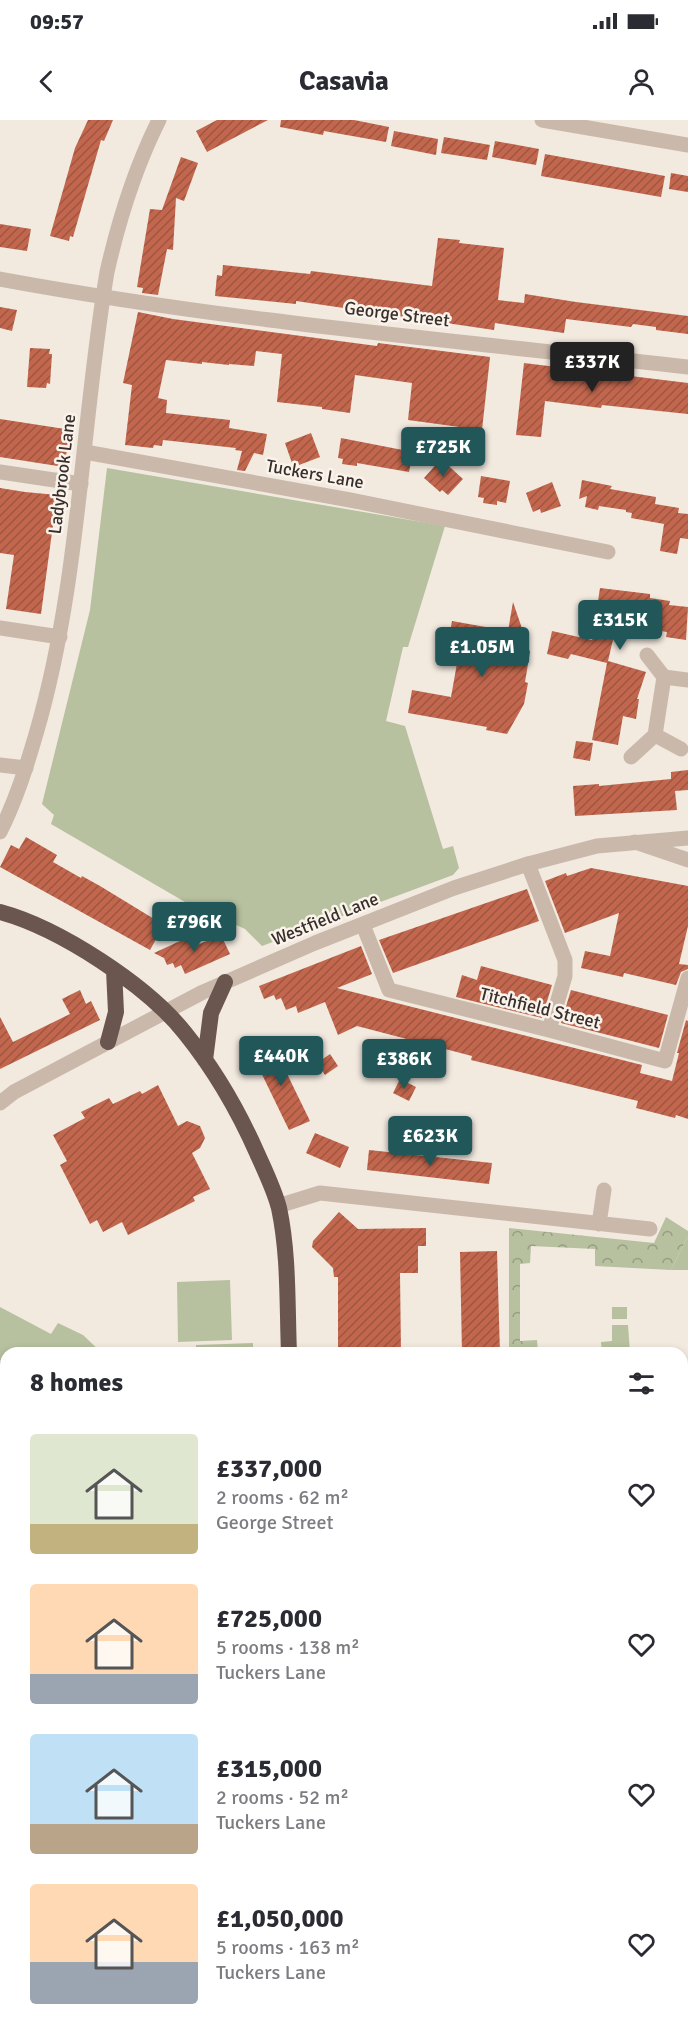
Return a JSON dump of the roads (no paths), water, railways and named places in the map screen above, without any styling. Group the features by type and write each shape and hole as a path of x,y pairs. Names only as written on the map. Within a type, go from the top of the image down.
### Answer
{"highway":[{"path":"0,912 71,942 114,970 165,1012 205,1060 237,1110 278,1206 284,1243 289,1347"},
{"path":"108,1042 116,1012 114,970"},
{"path":"205,1060 212,1013 225,982"}],"street":[{"name":"Ladybrook Lane","path":"0,832 15,802 26,768 46,699 60,637 103,296 118,226 147,143 159,120"},
{"path":"542,120 688,145"},
{"name":"George Street","path":"0,279 277,320 688,367"},
{"name":"Tuckers Lane","path":"85,452 350,500 608,552"},
{"path":"0,472 81,484"},
{"path":"0,628 60,637"},
{"path":"647,655 664,677 688,680"},
{"path":"631,757 656,735 664,677"},
{"path":"656,735 681,749"},
{"path":"0,765 26,768"},
{"name":"Westfield Lane","path":"0,1103 14,1092 225,982 315,942 454,888 528,864 597,846 688,838"},
{"path":"635,842 688,860"},
{"path":"528,864 565,960 565,976 549,1030"},
{"name":"Titchfield Street","path":"363,925 389,990 665,1061 688,978"},
{"path":"598,1224 604,1190"},
{"path":"278,1206 320,1193 650,1229"}]}
